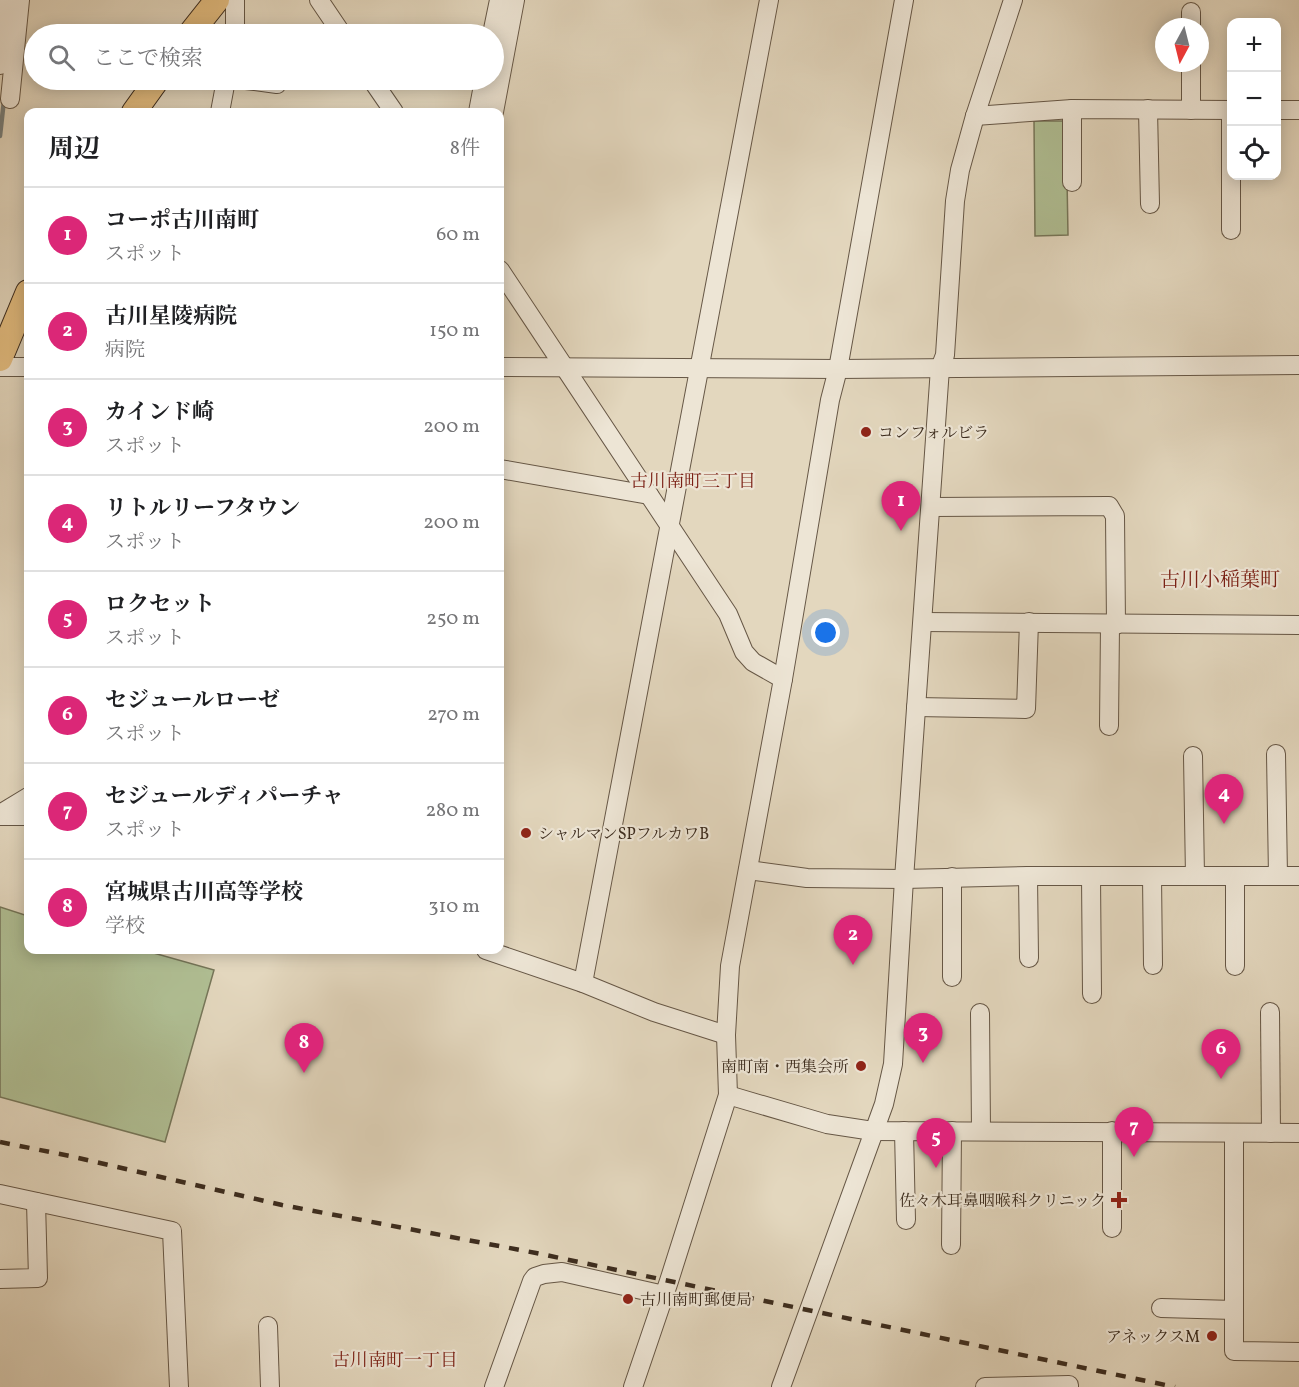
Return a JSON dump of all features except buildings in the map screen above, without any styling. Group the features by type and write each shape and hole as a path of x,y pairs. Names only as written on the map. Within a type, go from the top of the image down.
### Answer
{"main road":[{"path":"198,24 217,0"},
{"path":"137,108 150,90"},
{"path":"0,358 24,301"}],"street":[{"path":"0,65 7,0"},
{"path":"10,99 20,0"},
{"path":"235,0 235,24"},
{"path":"319,0 335,24"},
{"path":"494,24 499,0"},
{"path":"504,59 515,0"},
{"path":"583,983 769,0"},
{"path":"633,1387 728,1095 726,1035 730,966 904,0"},
{"path":"781,1387 884,1104 893,1064 940,368 945,355 955,201 960,170 975,116 1012,0"},
{"path":"1191,72 1191,110"},
{"path":"221,108 224,90"},
{"path":"379,90 391,108"},
{"path":"479,108 482,90"},
{"path":"495,108 498,90"},
{"path":"975,116 1072,110 1227,110"},
{"path":"1072,110 1072,183"},
{"path":"1148,110 1150,204"},
{"path":"1281,110 1299,110"},
{"path":"1231,126 1231,230"},
{"path":"504,276 728,614 744,652 753,662 783,679"},
{"path":"504,367 838,369 1299,365"},
{"path":"0,367 24,367"},
{"path":"504,470 649,495"},
{"path":"932,507 1109,506 1115,516 1110,726"},
{"path":"923,622 1299,625"},
{"path":"916,707 1026,710 1029,622"},
{"path":"1276,754 1278,876"},
{"path":"1193,756 1195,876"},
{"path":"0,815 24,800"},
{"path":"0,815 24,815"},
{"path":"748,870 807,878 1299,876"},
{"path":"1028,876 1029,958"},
{"path":"1091,876 1092,994"},
{"path":"1152,876 1153,965"},
{"path":"1234,876 1235,966"},
{"path":"952,878 952,977"},
{"path":"498,954 583,983 654,1012 726,1035"},
{"path":"1270,1012 1271,1133"},
{"path":"980,1013 981,1130"},
{"path":"728,1095 827,1124 873,1131 1299,1133"},
{"path":"904,1131 906,1220"},
{"path":"951,1245 952,1131"},
{"path":"1112,1131 1112,1228"},
{"path":"1234,1133 1234,1351 1299,1352"},
{"path":"0,1194 172,1231 179,1387"},
{"path":"0,1279 38,1278 36,1202"},
{"path":"494,1387 535,1277 562,1272 664,1295"},
{"path":"1161,1308 1234,1310"},
{"path":"268,1326 270,1387"},
{"path":"985,1387 1069,1385 1069,1387"}],"green space":[{"path":"1034,121 1066,121 1068,235 1035,236"},
{"path":"0,907 24,915 24,954 157,954 214,970 165,1142 0,1097"}],"waterway":[{"path":"0,136 4,100"}],"railway":[{"path":"0,1142 282,1205 536,1253 1175,1387"}],"place":[{"name":"コンフォルビラ","path":"866,432"},
{"name":"コーポ古川南町","path":"901,531"},
{"name":"リトルリーフタウン","path":"1224,824"},
{"name":"シャルマンSPフルカワB","path":"526,833"},
{"name":"古川星陵病院","path":"853,965"},
{"name":"カインド崎","path":"923,1063"},
{"name":"南町南・西集会所","path":"861,1066"},
{"name":"宮城県古川高等学校","path":"304,1073"},
{"name":"セジュールローゼ","path":"1221,1079"},
{"name":"セジュールディパーチャ","path":"1134,1157"},
{"name":"ロクセット","path":"936,1168"},
{"name":"佐々木耳鼻咽喉科クリニック","path":"1119,1200"},
{"name":"古川南町郵便局","path":"628,1299"},
{"name":"アネックスM","path":"1212,1336"}],"district":[{"name":"古川南町三丁目","path":"693,481"},
{"name":"古川小稲葉町","path":"1220,579"},
{"name":"古川南町一丁目","path":"395,1360"}]}
